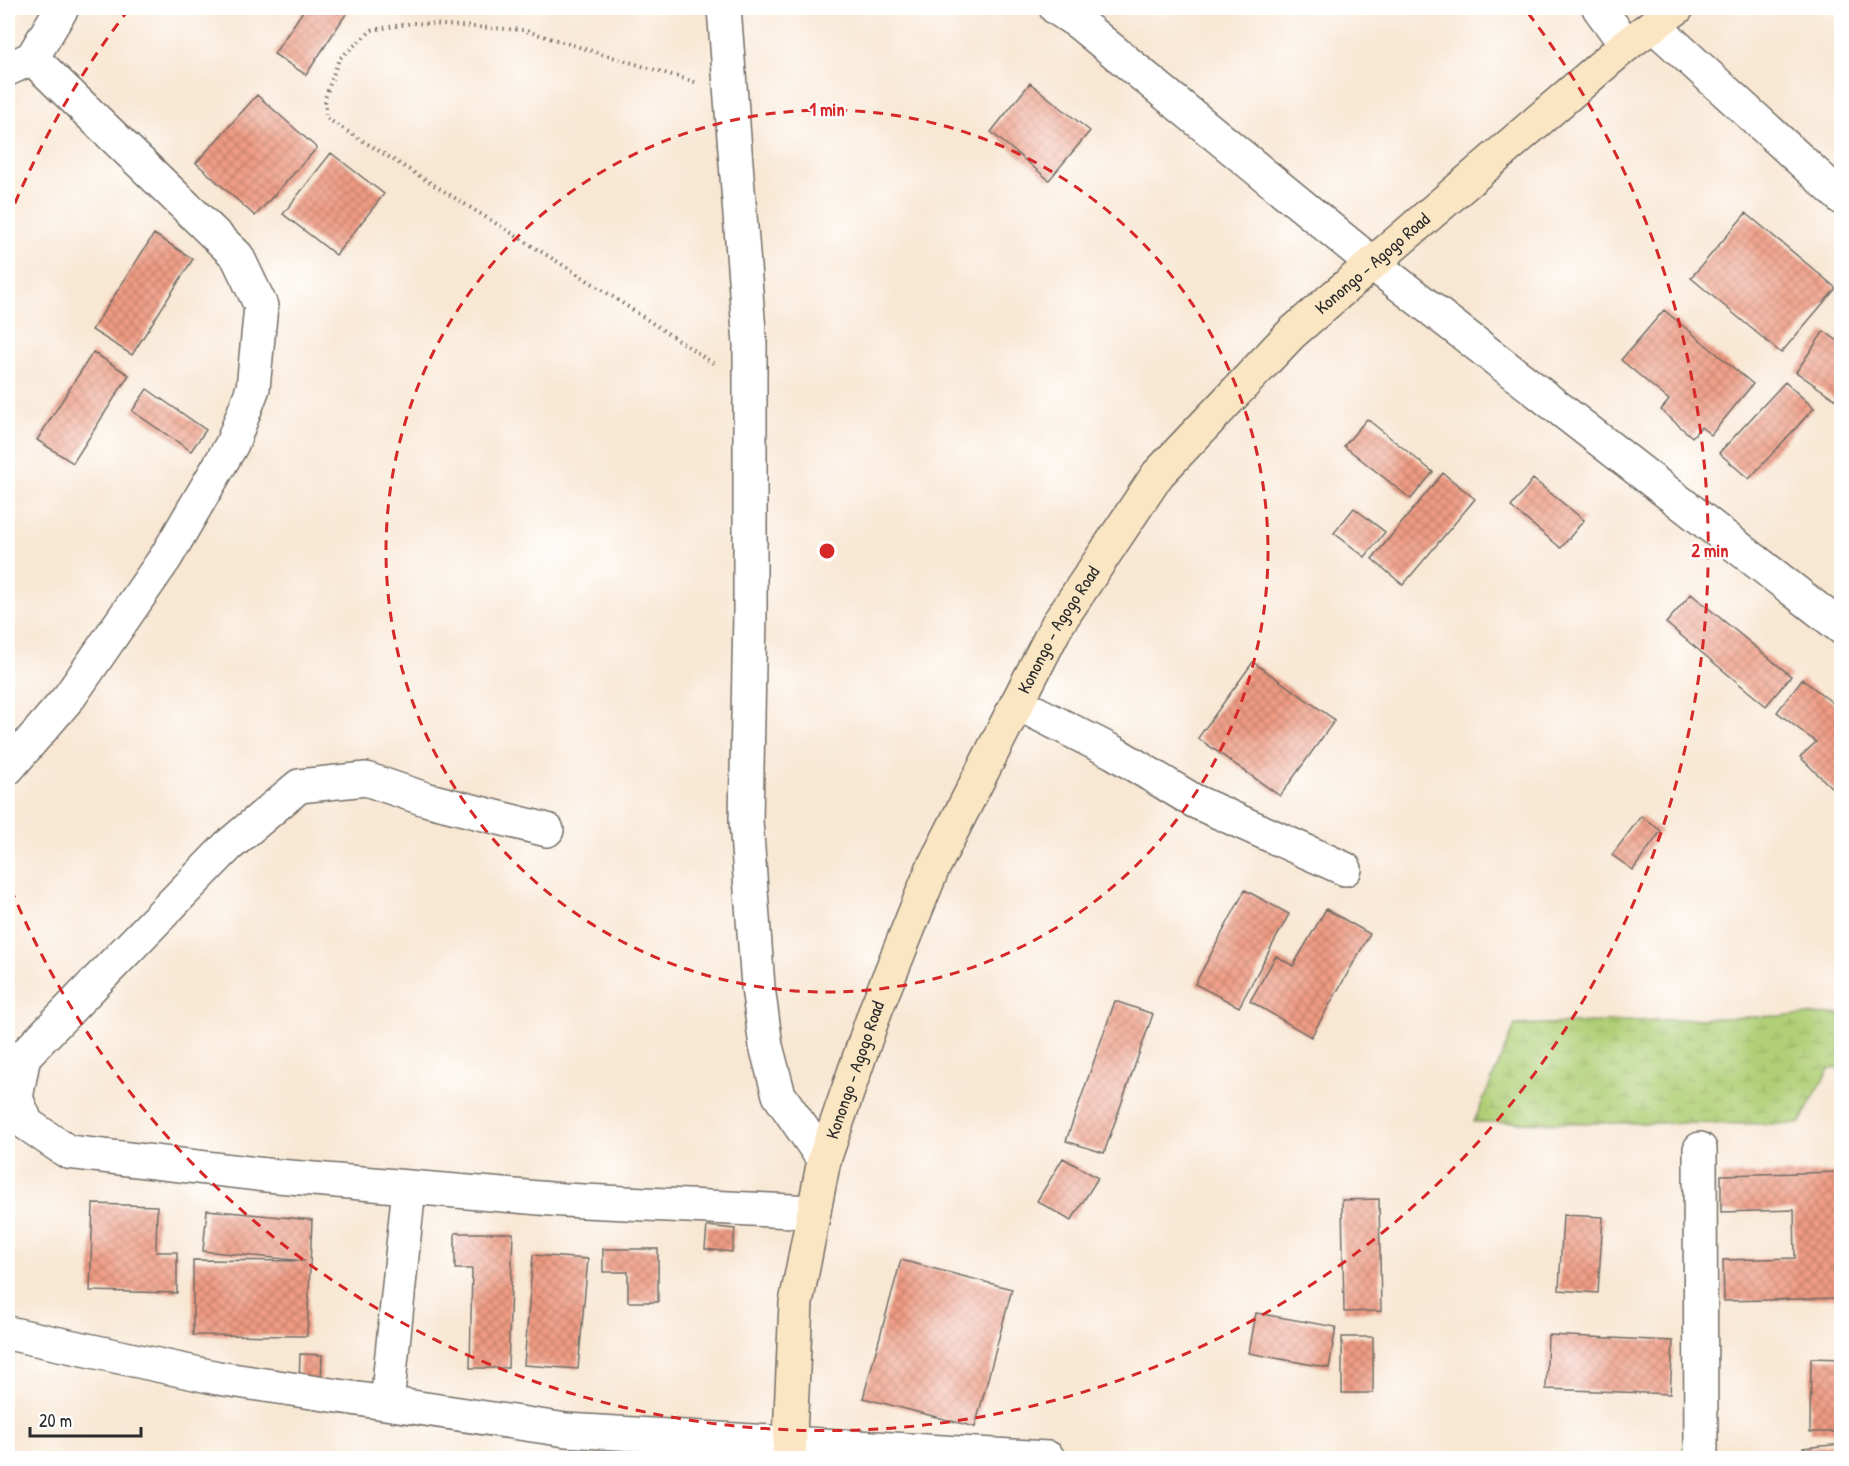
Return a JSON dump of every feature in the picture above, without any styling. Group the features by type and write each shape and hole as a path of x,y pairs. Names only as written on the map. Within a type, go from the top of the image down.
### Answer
{"main road":[{"name":"Konongo - Agogo Road","path":"789,1451 796,1303 824,1160 876,1009 932,870 1057,625 1158,474 1292,333 1626,45 1665,16"}],"street":[{"path":"8,768 70,696 166,557 232,444 253,388 261,306 237,256 20,64 62,8"},
{"path":"724,8 733,93 750,344 750,612 746,821 758,987 766,1046 779,1095 824,1160"},
{"path":"1056,8 1079,23 1372,262 1842,628"},
{"path":"1599,8 1626,45"},
{"path":"1665,16 1842,198"},
{"path":"1017,703 1113,752 1194,801 1345,869"},
{"path":"547,830 425,799 366,779 299,786 228,846 24,1056 16,1098 17,1128 68,1152 266,1175 562,1200 814,1212"},
{"path":"1700,1149 1701,1458"},
{"path":"387,1403 409,1187"},
{"path":"8,1333 218,1378 566,1430 789,1451 1048,1458"}],"path":[{"path":"733,93 523,30 414,23 372,30 339,59 325,98 326,118 595,285 750,388"}],"green space":[{"path":"1841,1014 1841,1068 1829,1069 1799,1124 1474,1122 1515,1025"}],"building":[{"path":"305,8 350,8 306,75 274,54"},
{"path":"1030,83 1090,131 1049,180 991,132"},
{"path":"257,95 317,148 255,216 196,163"},
{"path":"331,153 384,194 336,255 283,214"},
{"path":"1746,213 1836,288 1781,353 1691,278"},
{"path":"154,234 193,259 132,355 92,330"},
{"path":"1664,310 1753,384 1711,435 1701,427 1692,437 1661,410 1669,400 1621,360"},
{"path":"1824,331 1842,344 1842,404 1796,372"},
{"path":"93,352 129,375 73,463 37,440"},
{"path":"1785,382 1814,408 1749,479 1719,453"},
{"path":"147,389 206,430 191,451 132,411"},
{"path":"1367,419 1433,472 1411,499 1344,446"},
{"path":"1443,473 1475,499 1403,585 1372,559"},
{"path":"1533,479 1584,520 1561,548 1511,507"},
{"path":"1354,508 1385,532 1365,557 1334,533"},
{"path":"1691,594 1791,676 1766,706 1666,623"},
{"path":"1253,662 1335,720 1280,796 1198,738"},
{"path":"1802,679 1842,710 1842,786 1836,792 1800,757 1816,742 1777,712"},
{"path":"1641,816 1661,831 1633,870 1612,855"},
{"path":"1245,890 1289,914 1239,1007 1195,984"},
{"path":"1326,909 1370,934 1311,1037 1250,1001 1276,956 1293,966"},
{"path":"1115,1001 1153,1014 1104,1153 1066,1141"},
{"path":"1063,1158 1098,1178 1071,1221 1037,1201"},
{"path":"1838,1172 1841,1298 1724,1301 1723,1260 1795,1258 1794,1210 1721,1212 1721,1175"},
{"path":"1379,1199 1381,1311 1344,1312 1342,1200"},
{"path":"93,1204 157,1206 156,1252 177,1252 177,1293 90,1291"},
{"path":"207,1210 312,1220 307,1336 193,1335 193,1260 305,1261 203,1251"},
{"path":"1563,1215 1603,1217 1598,1293 1559,1290"},
{"path":"707,1226 735,1229 732,1252 705,1249"},
{"path":"455,1233 513,1233 508,1368 470,1368 472,1269 455,1269"},
{"path":"603,1249 658,1249 658,1302 628,1302 628,1272 603,1272"},
{"path":"533,1255 588,1259 578,1369 524,1365"},
{"path":"901,1260 1012,1289 975,1427 863,1398"},
{"path":"1256,1313 1336,1327 1329,1368 1249,1353"},
{"path":"1548,1335 1673,1341 1670,1394 1546,1389"},
{"path":"1342,1337 1373,1337 1373,1393 1342,1393"},
{"path":"300,1354 322,1355 321,1385 299,1385"},
{"path":"1811,1358 1842,1359 1842,1432 1810,1432"},
{"path":"1842,1444 1842,1458 1805,1458 1803,1448"}]}
